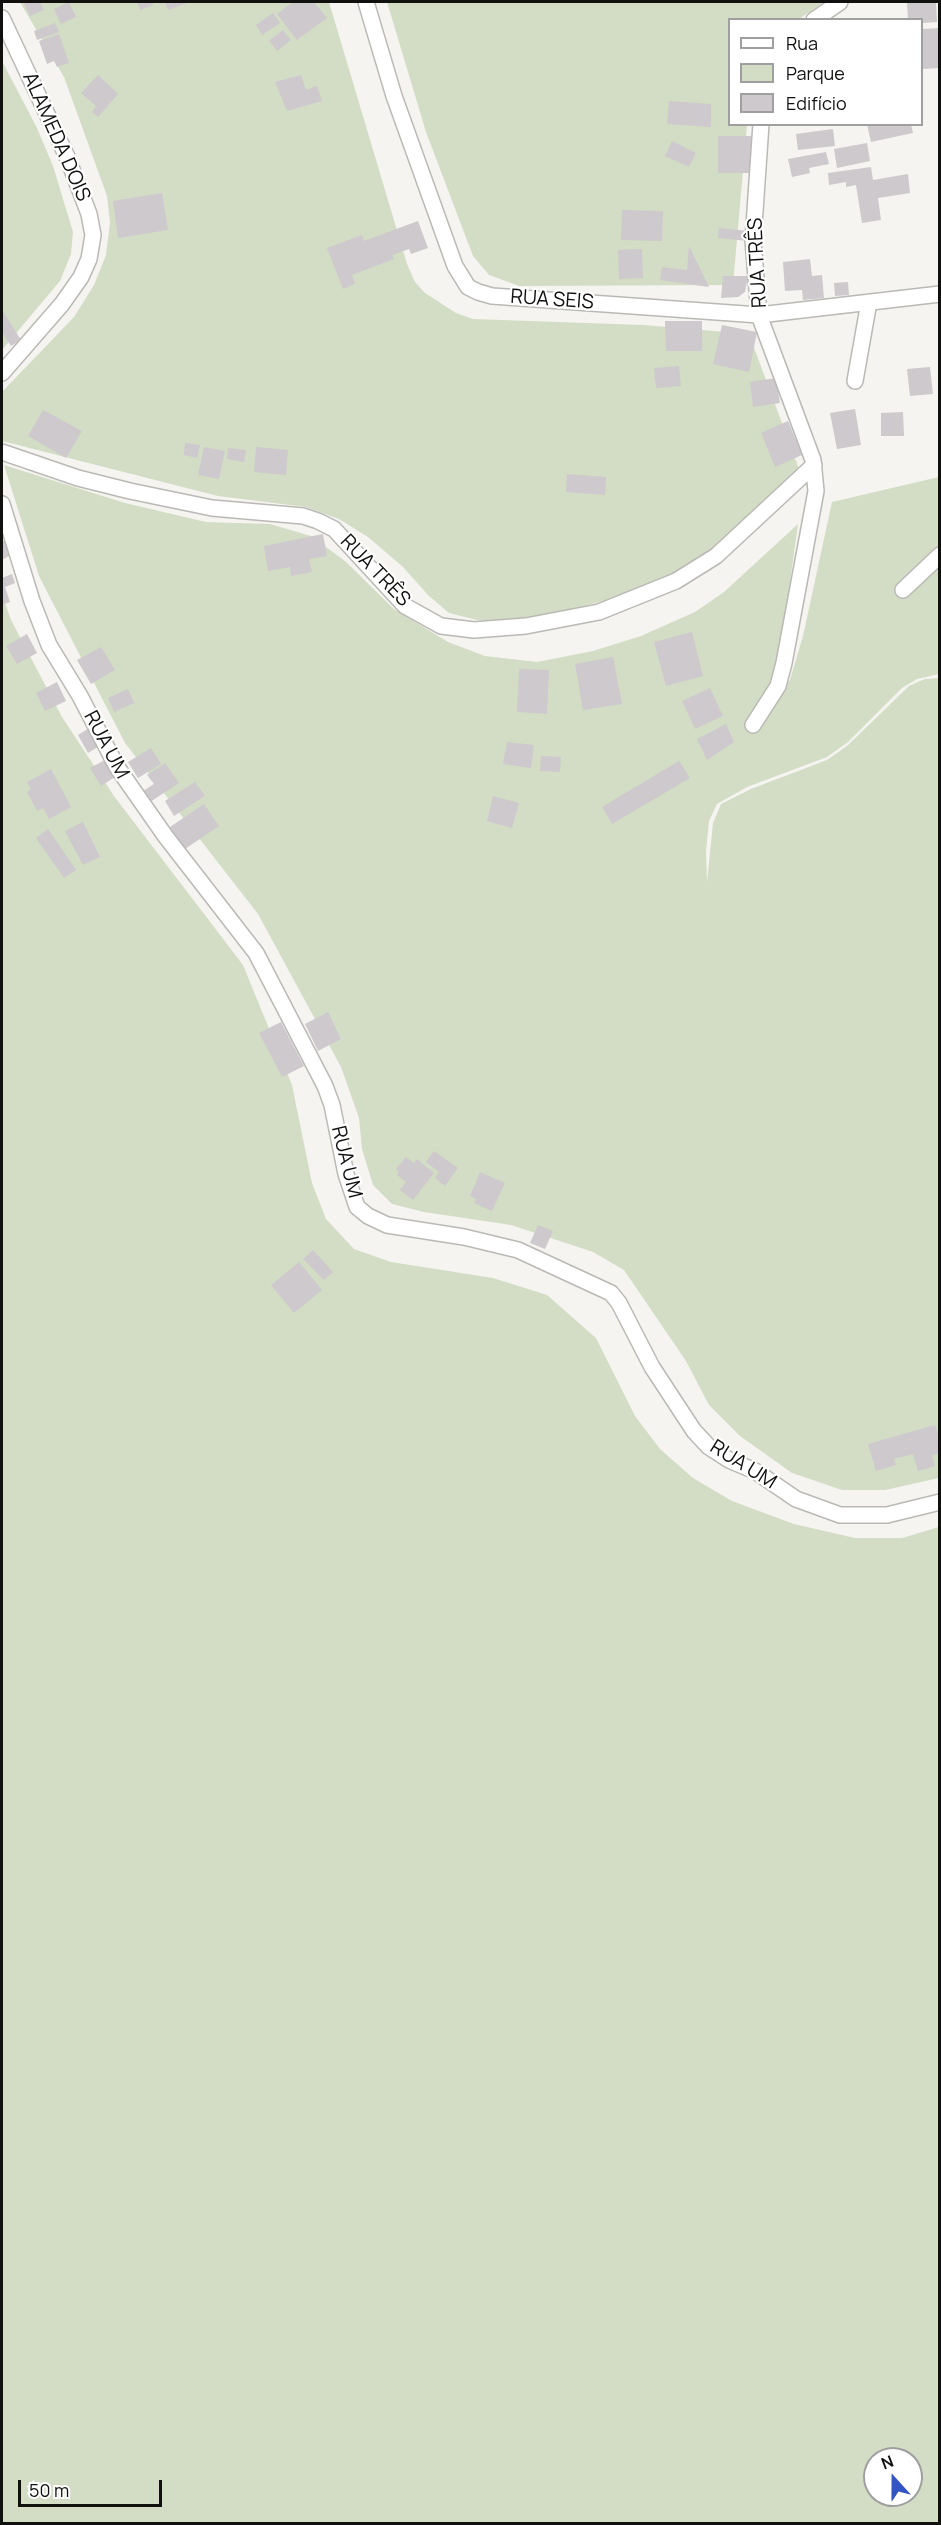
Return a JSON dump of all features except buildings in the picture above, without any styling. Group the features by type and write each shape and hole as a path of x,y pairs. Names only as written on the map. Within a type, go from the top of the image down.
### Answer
{"street":[{"name":"RUA SEIS","path":"366,2 394,96 451,255 468,287 492,296 759,315 939,294"},
{"path":"817,18 840,2"},
{"name":"ALAMEDA DOIS","path":"2,18 68,159 89,214 93,235 89,259 81,277 62,304 2,373"},
{"name":"RUA TRÊS","path":"753,725 778,686 814,503 814,465 759,315 753,240 761,126"},
{"path":"855,381 869,302"},
{"name":"RUA TRÊS","path":"2,452 78,478 130,491 212,508 303,516 318,521 334,529 405,606 441,626 474,630 526,626 599,612 676,581 716,556 814,465"},
{"name":"RUA UM","path":"2,504 32,601 49,645 80,696 117,767 166,837 256,952 325,1086 332,1105 346,1174 357,1207 368,1216 387,1225 464,1237 518,1250 611,1293 619,1302 652,1366 694,1431 709,1447 729,1460 755,1471 796,1499 840,1515 887,1515 939,1502"},
{"path":"903,590 939,555"}],"green space":[{"path":"20,2 329,2 407,264 415,282 425,293 456,313 473,319 644,325 749,334 799,469 711,552 687,568 610,599 570,610 504,621 477,620 449,613 428,595 403,567 368,537 339,519 306,507 218,496 2,441 2,392 74,317 94,285 106,255 110,223 107,196 64,77"},
{"path":"387,2 824,2 800,18 728,18 728,126 747,126 733,285 519,286 489,275 473,256 426,132"},
{"path":"2,61 37,128 53,166 73,232 71,254 60,281 2,350"},
{"path":"4,465 125,503 206,522 270,524 311,536 345,561 394,609 448,642 485,656 537,662 593,651 641,636 695,612 724,592 798,524 780,655 764,698 758,730 790,680 803,636 832,502 939,477 939,674 917,679 902,688 848,742 827,757 747,787 717,804 709,821 706,851 707,882 713,823 721,804 751,789 827,760 847,746 909,686 925,679 939,678 939,1478 885,1490 842,1490 792,1473 740,1436 709,1405 686,1361 624,1270 593,1252 511,1225 424,1212 392,1204 373,1185 362,1149 359,1118 341,1067 258,914 125,743 39,576"},
{"path":"2,595 11,620 62,717 114,796 243,965 292,1085 312,1183 326,1219 354,1249 391,1262 493,1278 547,1295 596,1338 635,1416 660,1449 693,1478 732,1501 794,1524 855,1538 902,1538 939,1527 939,2523 2,2523"}]}
